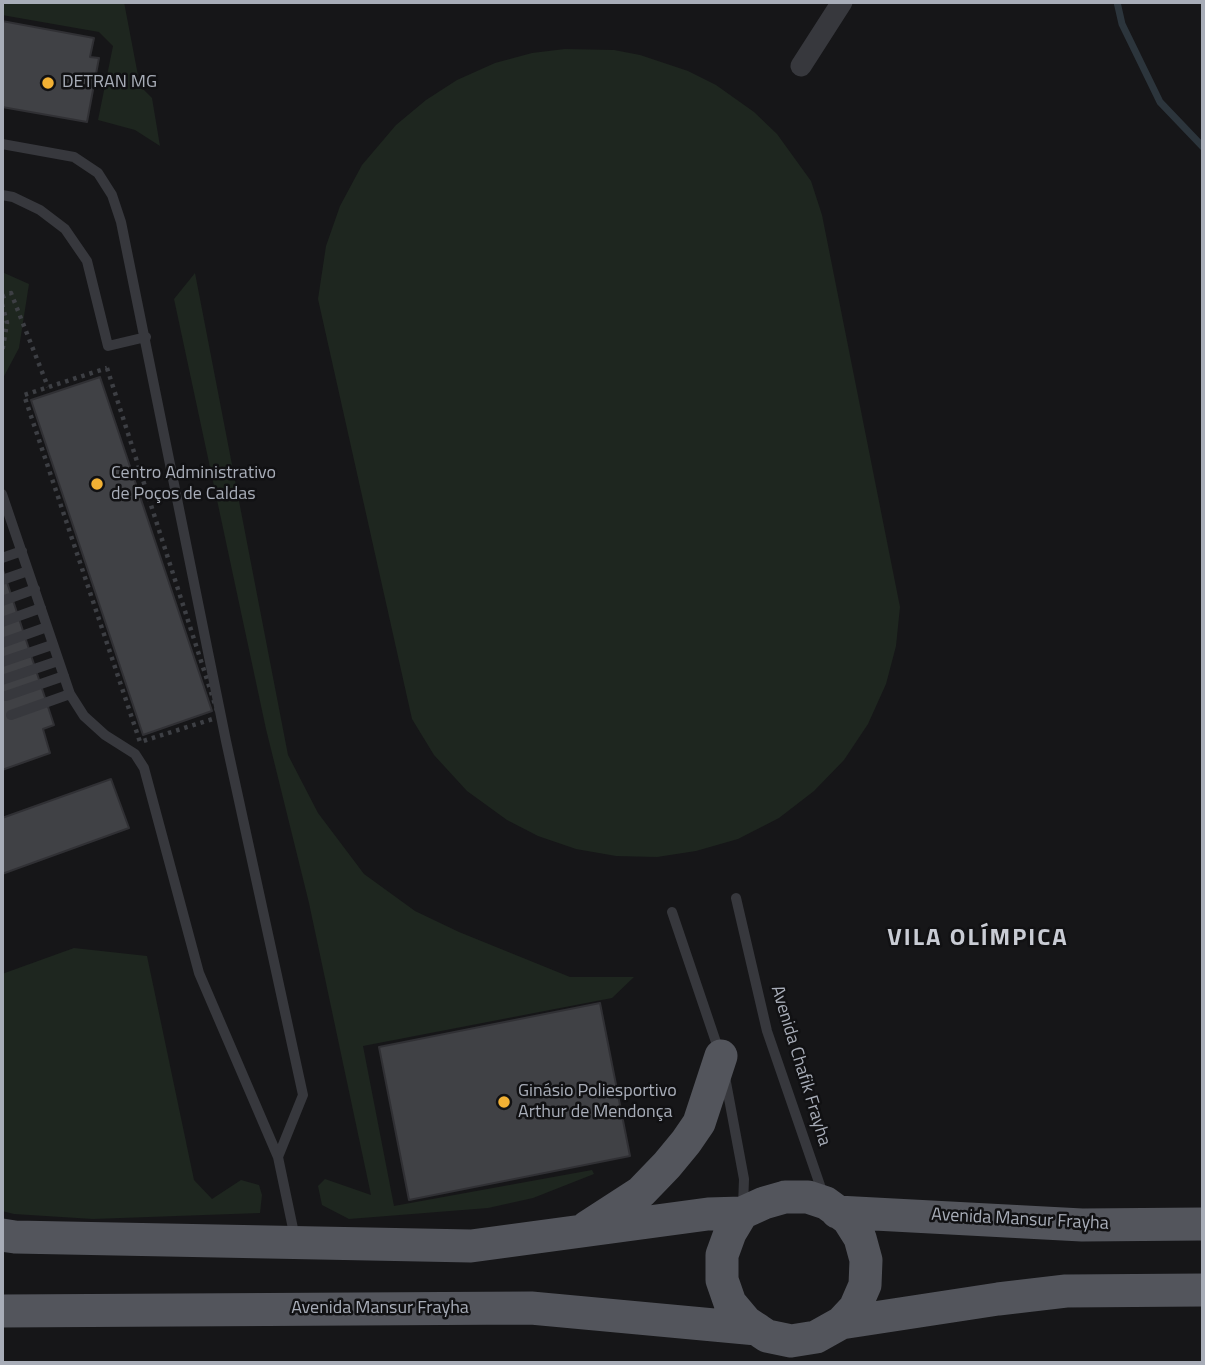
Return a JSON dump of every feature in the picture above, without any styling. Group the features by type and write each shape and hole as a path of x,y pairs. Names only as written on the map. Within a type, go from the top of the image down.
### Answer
{"main road":[{"path":"577,1233 633,1197 673,1157 699,1123 721,1056"},
{"path":"2,1235 471,1246 708,1214 742,1213 785,1197 808,1197 832,1207 848,1219 860,1238 866,1260 865,1285 855,1308 841,1323 816,1338 791,1340 767,1336 746,1322 730,1303 722,1280 722,1255 730,1233 742,1213"},
{"name":"Avenida Mansur Frayha","path":"832,1207 1082,1225 1188,1224"},
{"path":"841,1323 1066,1291 1188,1290"},
{"name":"Avenida Mansur Frayha","path":"2,1311 531,1308 757,1329"}],"street":[{"path":"801,66 842,2"}],"lane":[{"path":"2,144 74,157 98,173 112,195 121,222 226,741 303,1094 278,1157"},
{"path":"2,195 13,197 40,210 65,229 80,250 87,261 107,346 146,337"},
{"path":"2,494 4,510 22,551 70,694 84,716 135,754 144,768 199,973 278,1157 295,1241"},
{"path":"2,535 14,530"},
{"path":"2,558 22,551"},
{"path":"2,580 28,571"},
{"path":"2,601 34,589"},
{"path":"2,622 41,608"},
{"path":"2,643 47,627"},
{"path":"2,662 52,645"},
{"path":"2,680 58,661"},
{"path":"6,696 64,676"},
{"path":"11,715 70,694"},
{"name":"Avenida Chafik Frayha","path":"736,898 767,1031 832,1207"},
{"path":"672,912 721,1056 744,1179 742,1213"}],"path":[{"path":"2,297 11,293 48,387"},
{"path":"2,304 8,323 2,353"},
{"path":"107,368 219,717 139,742 24,395 48,387 107,368"}],"shaded area":[{"path":"2,2 124,2 140,86 152,98 160,146 135,130 98,120 113,46 99,32 2,15"},
{"path":"565,49 614,50 640,55 688,71 716,85 754,112 777,134 811,181 822,215 900,607 896,646 886,684 868,724 844,760 814,791 779,818 738,839 696,851 657,857 616,856 576,849 538,836 507,820 467,791 434,755 412,719 318,299 326,246 340,206 362,165 396,125 426,100 457,80 495,63 532,53"},
{"path":"2,272 29,284 19,348 2,380"},
{"path":"195,273 288,755 318,813 364,874 415,911 570,977 634,977 612,998 363,1046 394,1206 592,1170 594,1174 533,1198 488,1208 349,1219 322,1205 318,1186 325,1179 371,1195 309,903 266,729 174,299"},
{"path":"74,948 147,956 194,1180 212,1199 241,1180 259,1185 262,1195 260,1213 93,1219 2,1211 2,974"}],"building":[{"name":"DETRAN MG","path":"2,21 94,38 90,57 99,58 87,122 2,107"},
{"name":"Centro Administrativo de Poços de Caldas","path":"100,377 212,711 143,735 31,400"},
{"path":"2,567 54,725 43,729 50,753 2,770"},
{"path":"111,779 129,828 2,874 2,818"},
{"name":"Ginásio Poliesportivo Arthur de Mendonça","path":"600,1003 630,1156 409,1200 379,1047"}],"waterway":[{"path":"1117,2 1122,24 1160,102 1203,147"}],"place":[{"name":"DETRAN MG","path":"48,83"},
{"name":"Centro Administrativo de Poços de Caldas","path":"97,484"},
{"name":"Ginásio Poliesportivo Arthur de Mendonça","path":"504,1102"}],"district":[{"name":"VILA OLÍMPICA","path":"978,939"}]}
